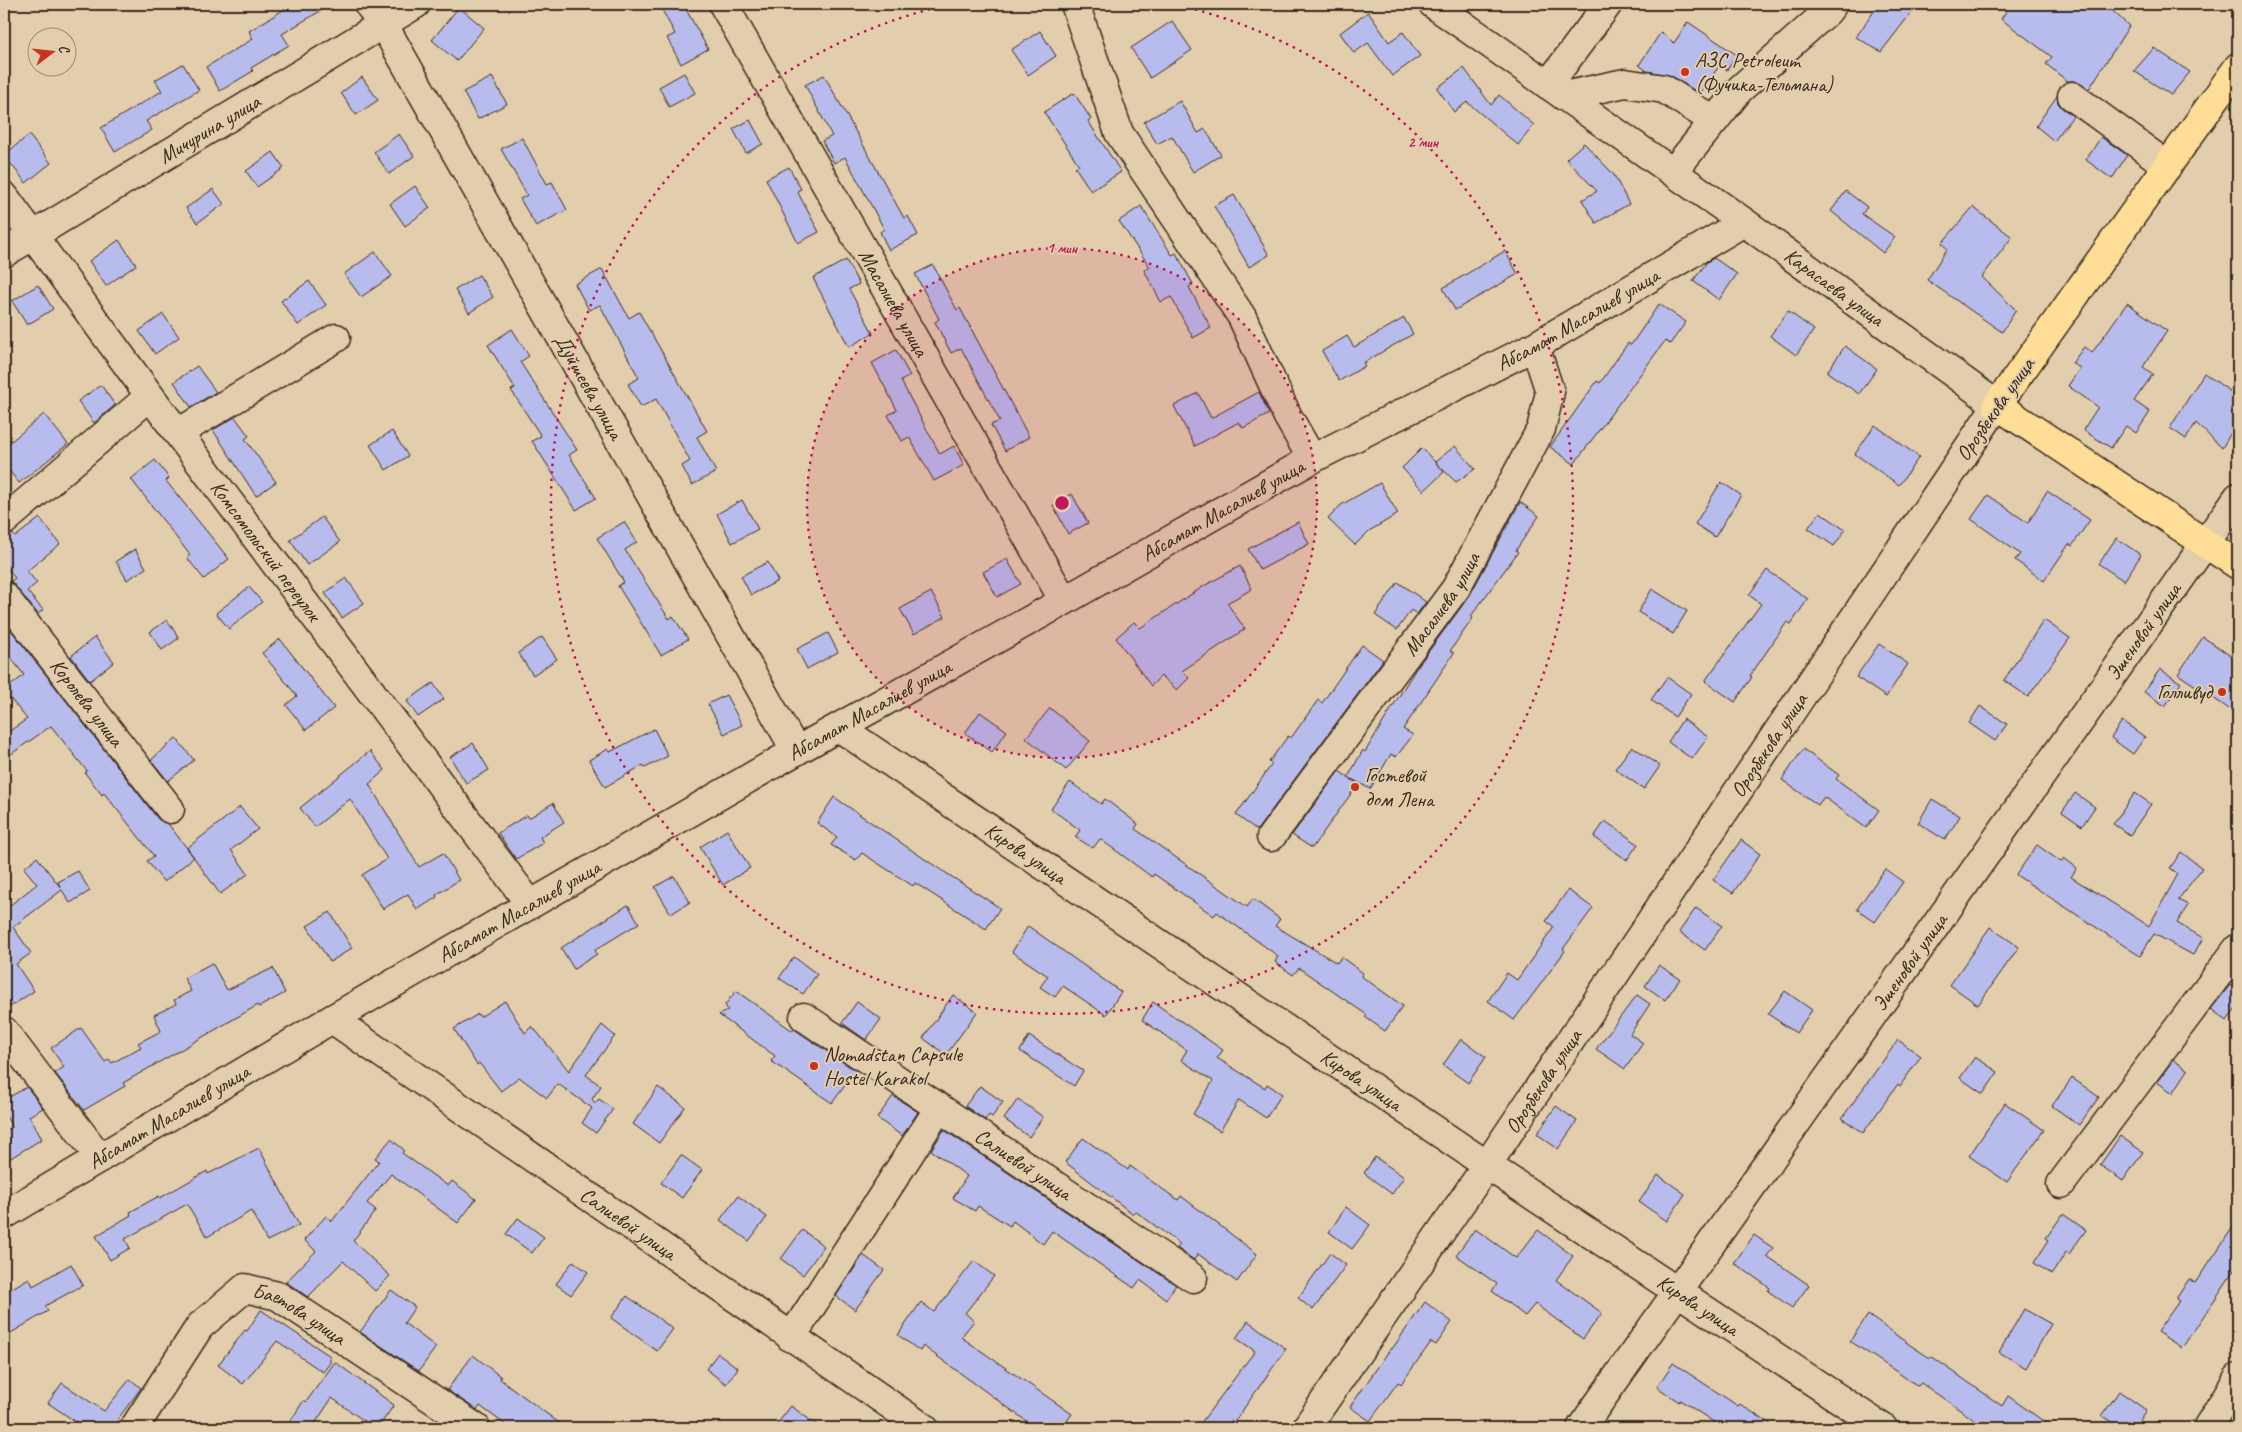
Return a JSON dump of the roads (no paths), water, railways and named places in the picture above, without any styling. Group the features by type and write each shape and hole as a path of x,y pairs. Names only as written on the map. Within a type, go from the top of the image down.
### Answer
{"main road":[{"name":"Орозбекова улица","path":"1997,405 2238,67"},
{"name":"Карасаева улица","path":"1997,405 2238,564"}],"street":[{"name":"Мичурина улица","path":"4,253 34,236 375,14 416,4"},
{"name":"Масалиева улица","path":"723,4 1064,602"},
{"path":"1074,4 1119,133 1242,317 1288,415 1312,459"},
{"name":"Карасаева улица","path":"1433,4 1744,222 1997,405"},
{"path":"1556,90 1608,4"},
{"path":"1673,172 1740,90 1827,12 1833,4"},
{"name":"Дуйшеева улица","path":"375,14 796,751"},
{"path":"1556,90 1625,83 1664,89 1714,121"},
{"path":"2072,96 2168,166"},
{"name":"Комсомольский переулок","path":"4,196 150,396 530,904"},
{"name":"Абсамат Масалиев улица","path":"4,1215 332,1019 796,751 1064,602 1312,459 1535,346 1744,222"},
{"path":"178,433 336,338"},
{"name":"Масалиева улица","path":"1271,837 1456,588 1542,429 1550,392 1535,346"},
{"path":"4,521 150,396"},
{"name":"Орозбекова улица","path":"1306,1428 1487,1165 1997,405"},
{"name":"Эшеновой улица","path":"1581,1428 2238,497"},
{"name":"Королева улица","path":"4,596 170,809"},
{"name":"Кирова улица","path":"840,728 1487,1165 1884,1428"},
{"path":"2061,1184 2238,948"},
{"name":"Салиевой улица","path":"804,1017 1193,1278"},
{"name":"Салиевой улица","path":"332,1019 791,1338 924,1428"},
{"path":"4,1031 100,1158"},
{"path":"791,1338 939,1108"},
{"name":"Баетова улица","path":"134,1428 200,1326 245,1288 278,1296 476,1428"},
{"path":"2207,1428 2238,1378"}],"place":[{"name":"АЗС Petroleum (Фучика-Тельмана)","path":"1685,72"},
{"name":"Голливуд","path":"2222,692"},
{"name":"Гостевой дом Лена","path":"1355,787"},
{"name":"Nomadstan Capsule Hostel Karakol","path":"814,1066"}]}
